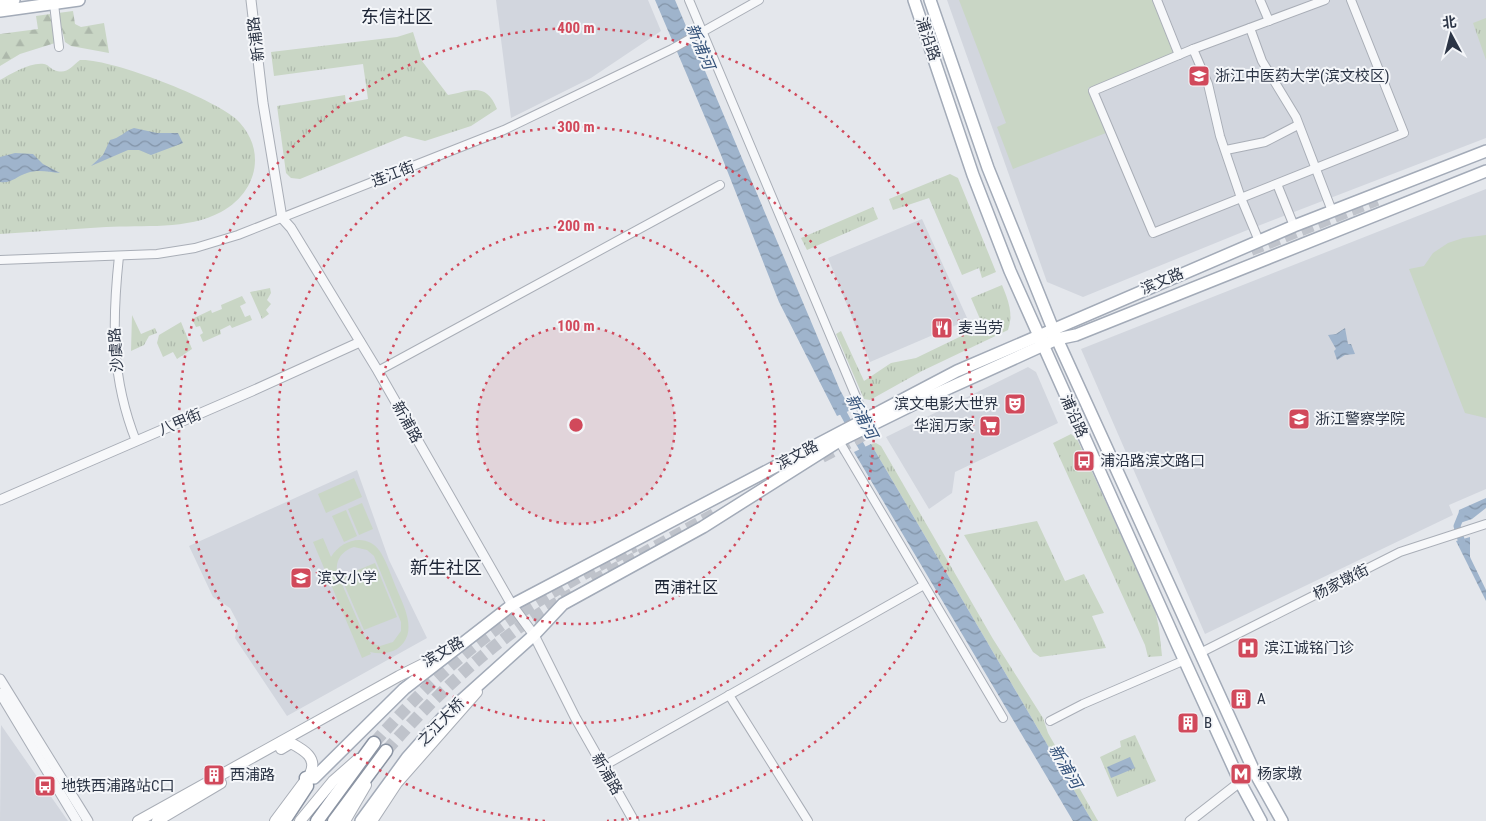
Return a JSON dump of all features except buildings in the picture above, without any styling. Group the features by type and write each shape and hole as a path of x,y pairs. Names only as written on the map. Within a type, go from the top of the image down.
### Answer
{"highway":[{"path":"317,821 371,746"},
{"path":"334,821 386,751"},
{"path":"284,821 307,786 306,778"}],"main road":[{"path":"0,2 14,0"},
{"path":"0,11 79,0"},
{"name":"浦沿路","path":"914,0 974,175 1010,271 1240,782 1261,821"},
{"name":"浦沿路","path":"930,0 988,168 1057,339 1254,771 1282,821"},
{"name":"滨文路","path":"138,821 400,676 444,654 512,605 837,438 870,419 1040,340 1053,328 1258,240 1486,151"},
{"name":"滨文路","path":"1040,340 1076,335 1486,171"},
{"name":"滨文路","path":"534,635 562,604 703,527 837,438"},
{"path":"306,778 314,778 404,689 476,632"},
{"name":"之江大桥","path":"361,821 407,758 445,715 534,635"},
{"path":"372,821 397,783 501,665"},
{"path":"157,821 291,743 302,749 313,761 310,774 275,821"},
{"path":"300,821 333,781 371,746"},
{"path":"345,821 386,751"}],"street":[{"name":"新浦路","path":"251,0 264,103 282,218 291,228 378,371 512,605 534,635 602,766 634,821"},
{"path":"689,0 700,33 870,419"},
{"name":"连江街","path":"0,260 157,254 195,248 282,218 504,130 672,49 760,0"},
{"path":"1157,0 1179,55"},
{"path":"1260,0 1269,22"},
{"path":"1325,0 1193,49 1093,91 1153,233 1404,133 1351,0"},
{"path":"54,4 59,47"},
{"path":"1250,28 1262,61 1298,125 1332,211"},
{"path":"1193,49 1208,84 1220,136 1241,198 1258,240"},
{"path":"1226,150 1265,142 1298,125"},
{"path":"1277,184 1294,226"},
{"path":"378,371 720,185"},
{"name":"沙虞路","path":"119,256 114,308 115,360 124,411 136,441"},
{"name":"八甲街","path":"0,500 360,342"},
{"path":"837,438 1003,718"},
{"name":"杨家墩街","path":"1200,652 1400,552 1486,524"},
{"path":"602,766 924,586"},
{"path":"1050,721 1083,704 1185,660"},
{"path":"0,679 6,703 88,821"},
{"path":"0,693 77,821"},
{"path":"729,695 808,821"},
{"path":"1190,821 1254,771"}],"shaded area":[{"path":"496,0 648,0 661,31 591,78 511,118"},
{"name":"浙江中医药大学(滨文校区)","path":"947,0 1486,0 1486,138 1245,231 1083,297 1047,282"},
{"name":"浙江警察学院","path":"1486,189 1486,489 1449,505 1453,515 1205,634 1081,349"},
{"path":"922,219 968,320 870,362 828,258"},
{"path":"1028,367 1036,372 1058,423 955,472 952,493 929,509 886,437"},
{"name":"滨文小学","path":"357,470 389,560 427,638 287,716 235,638 238,623 230,608 213,597 189,546"},
{"path":"1,725 68,821 0,821"}],"green space":[{"path":"959,0 1153,0 1175,54 1088,88 1106,133 1013,169 997,127 1006,123"},
{"path":"73,11 75,24 81,27 104,23 109,53 71,46 65,42 58,13"},
{"path":"50,14 55,43 20,54 0,66 0,34 38,29 36,16"},
{"path":"1486,18 1486,60 1473,23"},
{"path":"413,32 422,61 448,95 470,90 482,91 493,100 497,109 471,126 425,141 405,136 300,179 291,178 286,173 277,106 345,95 346,103 368,99 363,64 274,76 271,52 397,37"},
{"path":"80,60 114,65 136,72 184,90 235,118 245,130 252,143 255,156 254,169 243,193 234,203 221,212 194,222 0,234 0,80 21,69 39,64 45,64 54,70 66,71"},
{"path":"950,174 958,178 996,272 982,278 979,268 962,275 929,198 893,210 889,199"},
{"path":"873,207 878,219 807,250 801,238"},
{"path":"1486,235 1486,418 1465,413 1409,269 1424,266 1433,253 1448,243 1463,238"},
{"path":"1002,285 1010,313 1008,330 922,371 870,400 864,399 836,334 841,331 864,381 891,363 916,358 978,328 980,319 971,298"},
{"path":"270,288 271,293 267,300 271,304 266,310 269,314 262,319 250,292"},
{"path":"242,296 246,303 240,306 245,317 250,315 252,320 232,328 230,325 220,330 221,334 203,342 200,335 203,333 200,326 196,327 192,319 211,310 212,313 222,309 221,305"},
{"path":"132,315 141,334 155,328 157,333 149,336 144,345 131,351"},
{"path":"181,322 192,349 177,359 173,352 163,357 157,343 159,335"},
{"path":"1071,434 1077,439 1155,610 1162,656 1148,657 1145,645 1053,443"},
{"path":"876,443 881,446 993,639 1043,718 1048,733 1098,821 1092,821 871,444"},
{"path":"354,478 362,497 326,513 318,494"},
{"path":"362,503 373,529 359,535 348,509"},
{"path":"346,510 357,536 344,542 332,516"},
{"path":"1037,521 1065,581 1084,574 1104,613 1092,616 1106,648 1040,657 1033,652 964,535"},
{"path":"323,538 331,557 342,546 355,540 369,542 376,546 387,565 408,618 408,635 397,649 383,653 370,652 371,654 362,658 313,542","holes":["354,547 367,550 374,556 401,622 401,631 393,642 380,646 371,643 365,637 337,570 338,561 345,551"]},
{"path":"375,563 397,617 364,630 341,577"},
{"path":"1135,735 1156,781 1117,797 1100,757 1121,747 1120,741"}],"water":[{"path":"655,0 675,0 840,390 851,410 837,416 779,302 721,155"},
{"path":"134,128 157,133 178,133 183,143 151,155 139,150 128,150 91,166 103,155 110,140"},
{"path":"15,153 33,154 43,164 60,173 35,171 23,174 7,182 0,182 0,157"},
{"path":"1345,328 1348,344 1351,344 1355,354 1345,355 1337,360 1334,351 1336,349 1328,335 1336,334"},
{"path":"871,444 1092,821 1073,821 854,452"},
{"path":"1486,498 1486,508 1472,519 1457,524 1459,510"},
{"path":"1470,537 1470,557 1486,590 1486,601 1456,541"},
{"path":"1130,757 1135,768 1111,778 1107,767"}],"waterway":[{"name":"新浦河","path":"840,407 866,455"},
{"path":"1461,516 1457,526 1463,546"}],"tunnel":[{"path":"1251,250 1377,200"},
{"path":"938,388 980,366"},
{"path":"822,457 873,430"},
{"path":"593,581 718,512"},
{"path":"374,743 410,704 448,668 510,619 544,597 635,546"},
{"path":"386,751 428,706 472,665 520,627 572,594"}],"place":[{"name":"浙江中医药大学(滨文校区)","path":"1199,76"},
{"name":"麦当劳","path":"942,328"},
{"name":"滨文电影大世界","path":"1015,404"},
{"name":"浙江警察学院","path":"1299,419"},
{"name":"华润万家","path":"990,426"},
{"name":"浦沿路滨文路口","path":"1084,461"},
{"name":"滨文小学","path":"301,578"},
{"name":"滨江诚铭门诊","path":"1248,648"},
{"name":"A","path":"1241,699"},
{"name":"B","path":"1188,723"},
{"name":"杨家墩","path":"1241,774"},
{"name":"西浦路","path":"214,775"},
{"name":"地铁西浦路站C口","path":"45,786"}],"district":[{"name":"东信社区","path":"397,17"},
{"name":"新生社区","path":"446,568"},
{"name":"西浦社区","path":"686,587"}]}
